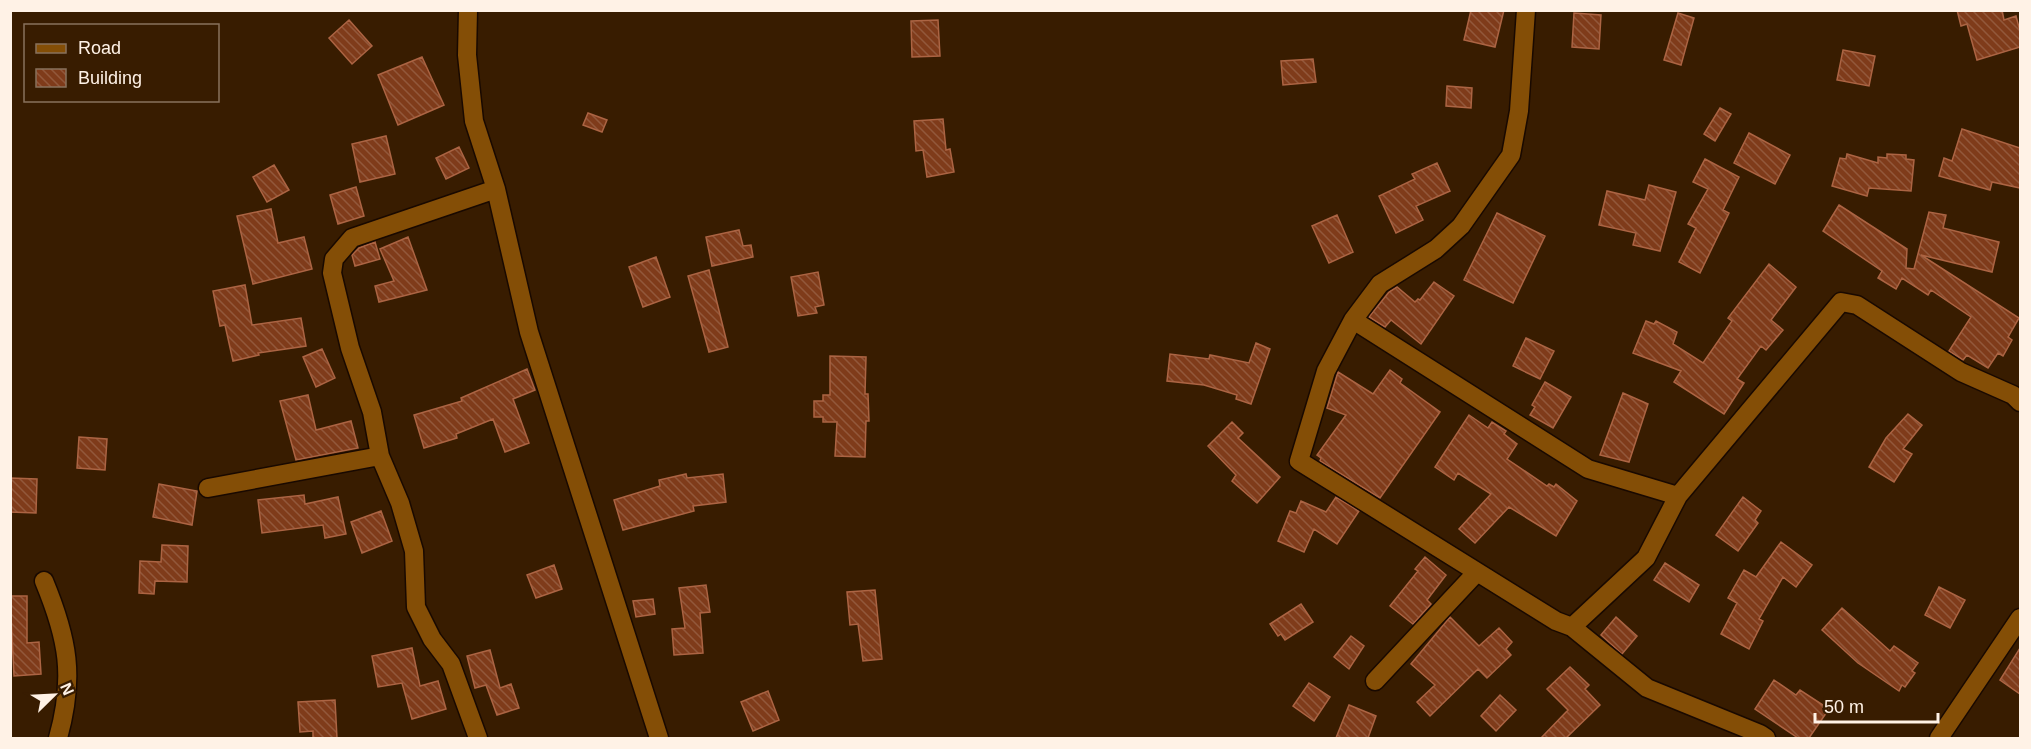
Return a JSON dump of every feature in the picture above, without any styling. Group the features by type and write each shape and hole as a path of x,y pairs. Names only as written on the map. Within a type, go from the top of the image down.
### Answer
{"street":[{"path":"468,10 467,55 474,121 496,189 529,333 659,738"},
{"path":"1526,10 1519,111 1511,154 1461,226 1436,249 1380,284 1353,320 1326,371 1299,462 1556,621 1572,627 1647,688 1766,738"},
{"path":"478,738 451,664 432,639 416,607 414,551 400,503 380,456 372,412 350,348 332,273 334,259 352,238 496,189"},
{"path":"1572,627 1646,558 1678,496 1841,302 1857,305 1961,372 2018,394"},
{"path":"1353,320 1588,469 1678,496"},
{"path":"208,488 380,456"},
{"path":"1375,681 1477,572"},
{"path":"44,581 60,621 68,672 63,720 58,738"},
{"path":"1939,738 2020,618"}],"building":[{"path":"1471,10 1504,10 1495,47 1464,40"},
{"path":"1957,10 2002,10 2004,20 2016,16 2020,31 2020,47 1977,60 1967,24 1961,26"},
{"path":"1574,13 1601,15 1599,49 1572,47"},
{"path":"1678,13 1694,18 1681,65 1664,60"},
{"path":"349,20 372,46 352,64 329,38"},
{"path":"938,20 940,56 912,57 911,21"},
{"path":"1843,50 1875,56 1869,86 1837,80"},
{"path":"422,57 444,105 398,125 378,75"},
{"path":"1313,59 1316,82 1283,85 1281,61"},
{"path":"1447,86 1472,88 1471,108 1446,106"},
{"path":"1720,108 1731,114 1715,141 1704,134"},
{"path":"588,113 607,120 602,132 583,125"},
{"path":"943,119 946,150 950,149 954,172 927,177 923,150 916,151 914,121"},
{"path":"1962,129 2020,148 2020,188 1992,182 1990,190 1939,176 1944,158 1952,161"},
{"path":"1749,133 1790,155 1775,184 1734,163"},
{"path":"386,136 395,174 360,182 352,144"},
{"path":"459,147 469,168 446,179 436,158"},
{"path":"1847,154 1878,163 1878,157 1887,158 1887,154 1906,155 1906,159 1914,160 1911,191 1869,188 1867,196 1832,186 1840,158 1846,159"},
{"path":"1705,159 1739,177 1723,210 1729,213 1700,273 1679,262 1696,228 1688,224 1708,189 1693,182"},
{"path":"1437,163 1450,191 1416,206 1423,220 1396,233 1379,196 1415,179 1412,174"},
{"path":"274,165 289,190 267,202 253,177"},
{"path":"1649,185 1676,192 1660,251 1633,245 1636,233 1599,225 1607,191 1645,200"},
{"path":"356,187 364,216 338,224 330,195"},
{"path":"1839,205 1907,249 1906,268 1914,269 1929,212 1946,215 1943,228 1999,242 1992,272 1921,255 2019,318 2008,337 2012,340 2003,356 1998,353 1988,368 1967,355 1963,360 1949,351 1971,317 1931,290 1928,295 1902,278 1896,289 1878,278 1882,271 1823,231"},
{"path":"271,209 278,243 304,237 312,269 253,284 237,216"},
{"path":"1497,213 1545,236 1513,303 1464,280"},
{"path":"1337,215 1353,252 1329,263 1312,226"},
{"path":"739,230 743,246 751,245 753,257 712,266 706,237"},
{"path":"408,237 427,290 379,302 375,286 394,281 380,249"},
{"path":"375,242 380,259 355,266 352,255 359,248"},
{"path":"656,257 670,297 643,307 629,267"},
{"path":"1769,264 1796,287 1771,320 1783,330 1766,350 1761,346 1737,379 1744,383 1724,414 1674,382 1681,371 1633,353 1646,321 1654,324 1656,321 1677,332 1673,344 1703,363 1732,321 1728,318"},
{"path":"709,270 728,347 709,352 688,276"},
{"path":"818,272 824,305 815,307 817,313 798,316 791,277"},
{"path":"1434,282 1454,296 1421,344 1391,320 1385,327 1369,317 1389,292 1397,287 1415,302 1420,300"},
{"path":"245,285 252,325 301,318 306,346 258,353 259,355 233,361 225,325 220,326 213,291"},
{"path":"1526,338 1554,351 1540,379 1513,366"},
{"path":"1256,343 1270,349 1251,404 1236,399 1237,395 1204,385 1167,381 1170,354 1209,359 1210,355 1249,363"},
{"path":"322,349 335,378 316,387 303,357"},
{"path":"830,356 866,357 865,394 868,394 869,421 866,421 865,457 835,456 837,422 823,422 823,417 814,417 814,401 823,401 823,395 830,395"},
{"path":"527,369 535,390 513,399 529,443 505,452 493,419 456,434 457,438 424,448 414,415 462,401 461,398"},
{"path":"1390,370 1402,379 1400,383 1440,412 1380,498 1320,461 1321,458 1317,455 1346,415 1327,408 1338,372 1373,394"},
{"path":"1545,382 1571,397 1553,428 1530,415 1535,407 1532,405"},
{"path":"1623,393 1648,404 1629,462 1600,455"},
{"path":"308,395 316,430 351,421 358,448 296,460 280,401"},
{"path":"1908,414 1922,425 1903,449 1912,454 1894,482 1869,467 1886,438"},
{"path":"1469,415 1488,428 1492,422 1506,431 1504,434 1517,444 1507,459 1547,486 1549,484 1554,487 1556,484 1577,501 1556,536 1509,507 1475,543 1459,529 1491,494 1458,473 1454,480 1435,467"},
{"path":"1232,422 1243,433 1238,438 1280,477 1257,503 1232,481 1236,475 1208,446"},
{"path":"79,437 107,439 105,470 77,468"},
{"path":"686,474 687,478 723,474 726,502 693,506 694,511 623,530 614,500 660,486 659,480"},
{"path":"10,478 37,479 36,513 10,512"},
{"path":"159,484 197,491 192,525 153,517"},
{"path":"304,495 305,504 338,497 346,534 325,538 323,525 262,533 258,500"},
{"path":"1336,497 1359,511 1337,544 1314,529 1304,552 1278,541 1290,511 1296,513 1301,501 1326,512"},
{"path":"1743,497 1761,511 1755,520 1758,523 1738,551 1716,535"},
{"path":"381,511 392,541 362,553 351,522"},
{"path":"1781,542 1812,565 1796,587 1783,577 1759,619 1763,621 1749,649 1721,634 1737,603 1728,598 1744,570 1756,577"},
{"path":"162,545 188,546 187,582 155,581 154,594 139,593 140,561 161,562"},
{"path":"1425,557 1446,575 1427,600 1431,604 1413,624 1390,606 1418,571 1415,569"},
{"path":"1665,563 1699,585 1689,602 1654,580"},
{"path":"554,565 562,589 536,598 527,575"},
{"path":"706,585 710,612 700,613 703,653 674,655 672,629 685,628 679,588"},
{"path":"1939,587 1965,600 1950,628 1925,615"},
{"path":"875,590 882,659 863,661 858,624 850,625 847,592"},
{"path":"10,596 27,596 27,643 39,642 41,674 14,676"},
{"path":"653,599 655,614 636,617 633,601"},
{"path":"1301,604 1313,622 1285,640 1281,634 1278,636 1270,624"},
{"path":"1842,608 1890,651 1894,646 1918,663 1912,671 1915,673 1905,687 1902,685 1899,691 1858,663 1822,630"},
{"path":"1450,617 1479,646 1499,628 1512,642 1506,649 1511,655 1487,678 1478,669 1430,716 1417,702 1435,685 1411,664"},
{"path":"1616,617 1637,636 1622,654 1601,635"},
{"path":"1351,636 1364,646 1349,669 1334,657"},
{"path":"412,648 420,686 438,681 446,709 412,719 402,683 378,687 372,656"},
{"path":"2020,648 2020,694 2000,680"},
{"path":"490,650 500,688 511,684 519,708 497,715 486,685 475,688 467,656"},
{"path":"1570,667 1589,685 1585,689 1600,705 1566,738 1541,738 1568,710 1547,689"},
{"path":"1774,680 1796,695 1800,690 1829,709 1809,738 1798,738 1755,709"},
{"path":"1309,683 1330,697 1314,721 1293,706"},
{"path":"768,691 779,720 753,731 741,702"},
{"path":"1500,695 1516,710 1496,731 1481,716"},
{"path":"335,700 337,738 313,738 313,731 300,732 298,702"},
{"path":"1349,705 1376,716 1368,738 1336,738"}]}
